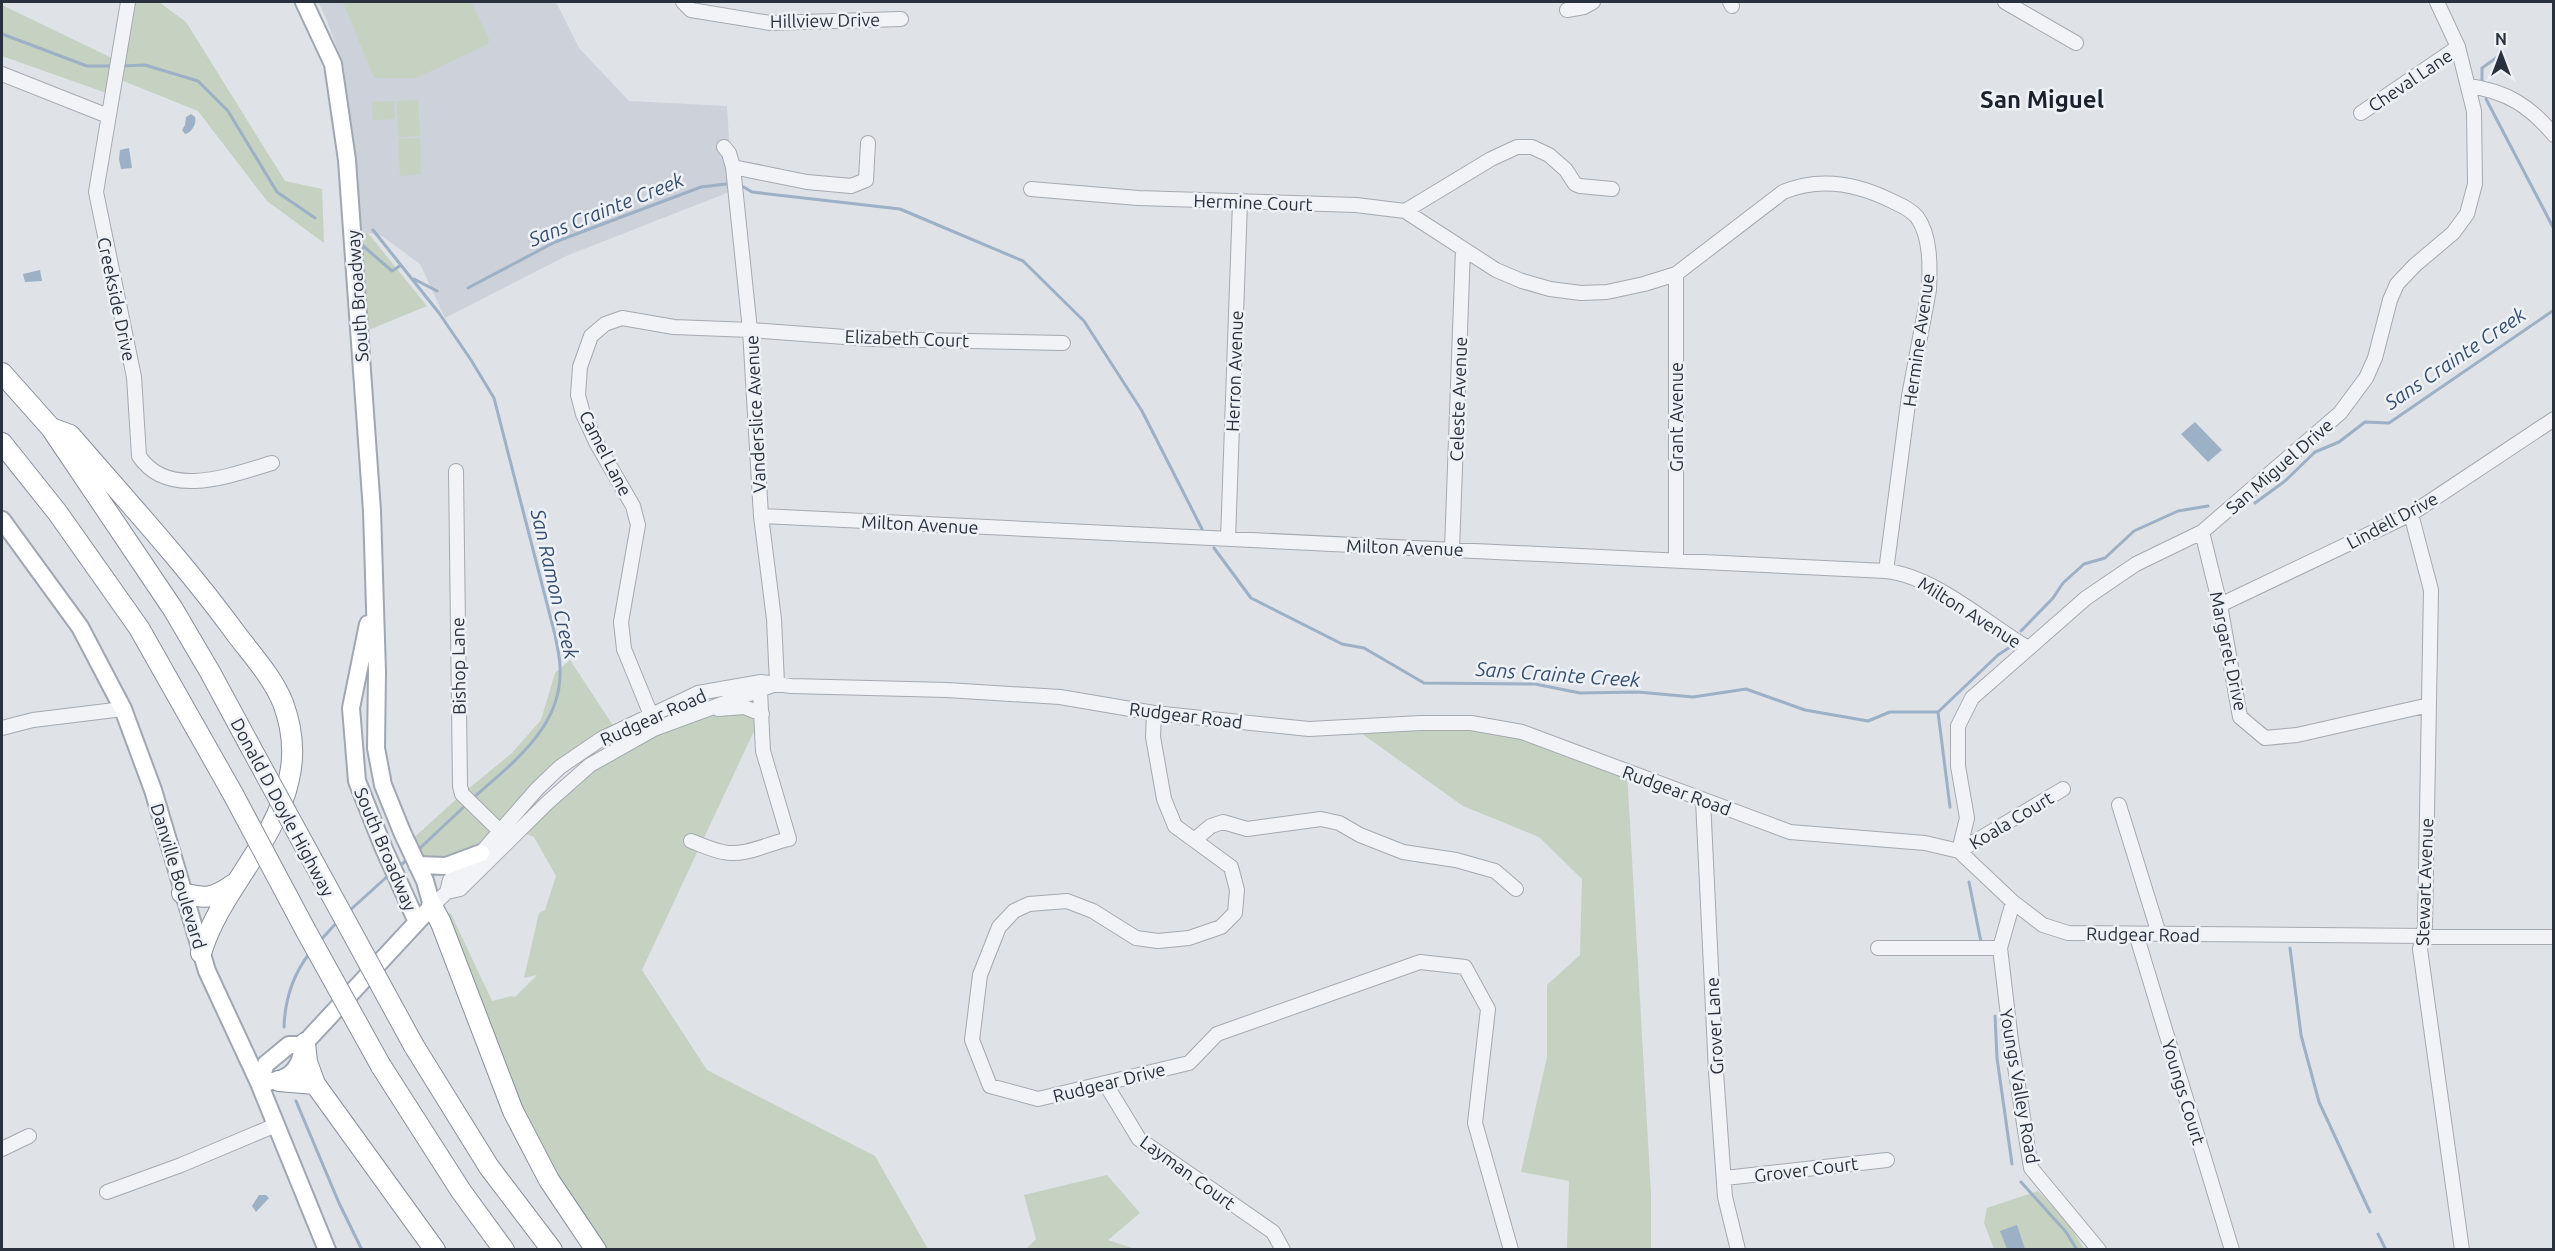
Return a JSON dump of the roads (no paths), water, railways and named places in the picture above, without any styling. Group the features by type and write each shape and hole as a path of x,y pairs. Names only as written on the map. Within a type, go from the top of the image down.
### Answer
{"highway":[{"name":"Donald D Doyle Highway","path":"2,372 51,428 173,609 210,672 414,1046 489,1167 552,1250"},
{"path":"51,428 70,435 224,617 282,700 291,725 293,752 290,778 281,806 268,832 212,922 201,953"},
{"name":"Donald D Doyle Highway","path":"2,443 57,512 127,611 176,690 381,1065 461,1191 504,1250"},
{"path":"182,893 210,898 219,895 238,881"},
{"path":"432,906 441,923 513,1111 549,1180 596,1250"},
{"path":"304,1044 307,1062 315,1084 435,1250"},
{"path":"279,1081 315,1084"}],"main road":[{"name":"South Broadway","path":"304,2 333,64 344,138 371,499 377,672 376,748 383,785 425,881 432,906"},
{"name":"Danville Boulevard","path":"2,520 80,627 123,709 153,790 182,893 207,970 259,1083 327,1250"},
{"name":"South Broadway","path":"374,597 351,708 357,781 417,922"},
{"path":"417,865 446,866 482,859"},
{"name":"Rudgear Road","path":"279,1081 297,1068 302,1059 304,1044 432,906"},
{"name":"Rudgear Road","path":"259,1083 266,1064 288,1045 304,1044"},
{"path":"259,1083 279,1081"}],"street":[{"name":"Creekside Drive","path":"128,2 96,200 134,377 139,456 145,465 161,475 183,482 207,480 272,463"},
{"name":"Hillview Drive","path":"683,2 691,10 770,23 901,19"},
{"path":"1567,10 1584,7 1593,2"},
{"path":"2005,2 2076,43"},
{"name":"San Miguel Drive","path":"1959,851 1967,818 1958,766 1959,726 1972,698 2086,598 2136,564 2202,532 2340,413 2366,378 2375,358 2390,300 2397,284 2453,233 2467,214 2473,199 2476,155 2474,111 2458,46 2437,2"},
{"name":"Cheval Lane","path":"2361,113 2458,46"},
{"path":"2,74 108,116"},
{"path":"2469,86 2488,89 2521,103 2535,114 2553,135"},
{"path":"733,167 807,182 851,186 866,180 868,143"},
{"name":"Vanderslice Avenue","path":"724,147 729,153 733,167 750,330 761,516 774,620 777,684"},
{"path":"1405,211 1491,159 1517,147 1532,147 1549,155 1566,170 1575,184 1612,189"},
{"name":"Hermine Avenue","path":"1463,249 1496,270 1522,281 1550,289 1581,293 1607,292 1676,274 1783,192 1811,183 1828,183 1875,192 1909,209 1917,217 1923,229 1929,257 1929,290 1909,396 1886,571"},
{"name":"Hermine Court","path":"1031,189 1138,198 1356,205 1405,211 1463,249"},
{"name":"Herron Avenue","path":"1228,539 1240,202"},
{"name":"Celeste Avenue","path":"1452,549 1463,249"},
{"name":"Grant Avenue","path":"1676,274 1676,560"},
{"name":"Camel Lane","path":"654,729 651,715 624,649 621,622 638,525 633,506 597,444 583,414 578,395 580,367 591,336 605,324 622,318 674,327 750,330"},
{"name":"Elizabeth Court","path":"750,330 872,339 1063,343"},
{"name":"Lindell Drive","path":"2220,605 2411,514 2553,419"},
{"name":"Bishop Lane","path":"456,471 460,786 462,794 510,841"},
{"name":"Stewart Avenue","path":"2411,514 2431,590 2425,926 2420,949 2462,1250"},
{"name":"Milton Avenue","path":"761,516 1886,571 1903,573 1932,586 2028,648"},
{"name":"Margaret Drive","path":"2202,532 2220,605 2240,717 2265,738 2297,735 2429,705"},
{"name":"Rudgear Road","path":"482,859 499,830 560,767 609,734 698,693 761,682 791,686 947,690 1060,697 1154,713 1308,729 1421,723 1471,723 1522,732 1790,832 1925,843 1959,851 2013,902 2043,925 2068,933 2553,937"},
{"name":"Rudgear Road","path":"432,906 447,892 450,880 510,841 547,803 590,765 654,729 777,684"},
{"path":"691,841 725,853 750,851 789,839 763,751 760,692"},
{"path":"707,709 744,707 762,714"},
{"path":"2,728 33,720 123,709"},
{"name":"Rudgear Drive","path":"1154,713 1153,737 1164,799 1175,826 1231,867 1237,890 1235,913 1221,927 1189,938 1158,941 1136,938 1093,911 1067,901 1029,904 1014,911 999,927 980,975 972,1040 990,1086 1038,1099 1189,1063 1217,1034 1420,962 1465,967 1488,1009 1475,1123 1511,1250"},
{"name":"Koala Court","path":"1959,851 2063,789"},
{"name":"Grover Lane","path":"1703,800 1716,1072 1725,1197 1738,1250"},
{"path":"2119,805 2159,934"},
{"path":"1194,840 1211,826 1223,822 1247,829 1321,819 1339,823 1360,835 1403,852 1456,860 1495,871 1516,889"},
{"name":"Youngs Valley Road","path":"2013,902 2000,948 2011,1041 2031,1168 2099,1250"},
{"name":"Youngs Court","path":"2136,934 2232,1250"},
{"path":"1878,948 2000,948"},
{"name":"Layman Court","path":"1105,1083 1139,1139 1273,1232 1283,1250"},
{"path":"107,1192 181,1165 276,1125"},
{"path":"2,1149 29,1136"},
{"name":"Grover Court","path":"1725,1178 1887,1160"}],"water":[{"path":"191,114 195,117 195,122 191,130 185,134 182,130 186,117"},
{"path":"129,148 132,168 121,169 120,150"},
{"path":"40,270 42,281 25,282 23,274"},
{"path":"2195,422 2222,450 2208,462 2181,434"},
{"path":"259,1195 266,1195 269,1198 256,1212 252,1206"},
{"path":"2017,1225 2025,1249 2007,1249 2000,1231"}],"waterway":[{"name":"San Ramon Creek","path":"2,34 87,66 112,66"},
{"name":"San Ramon Creek","path":"2482,82 2482,68 2503,53"},
{"name":"San Ramon Creek","path":"122,66 145,65 198,81 228,111 277,192 315,218"},
{"path":"2486,99 2554,229"},
{"name":"Sans Crainte Creek","path":"468,288 555,242 701,187 726,184"},
{"name":"Sans Crainte Creek","path":"742,186 752,192 900,209 1023,261 1084,321 1142,411 1202,529"},
{"name":"San Ramon Creek","path":"373,230 439,313 494,398 558,652 559,689 544,726 518,757 472,799"},
{"name":"San Ramon Creek","path":"362,245 392,271 401,265"},
{"name":"Sans Crainte Creek","path":"414,279 437,291"},
{"name":"Sans Crainte Creek","path":"2255,503 2285,481 2315,452 2339,442 2365,422 2389,423 2554,310"},
{"name":"Sans Crainte Creek","path":"2021,631 2053,598 2063,583 2084,564 2105,558 2134,531 2178,511 2208,506"},
{"name":"Sans Crainte Creek","path":"1214,548 1251,598 1342,644 1364,648 1424,683 1535,684 1580,693 1638,692 1693,697 1746,689 1805,710 1868,721 1890,712 1938,712 1998,655 2010,647"},
{"name":"Sans Crainte Creek","path":"1938,712 1950,807"},
{"name":"San Ramon Creek","path":"418,850 468,803"},
{"name":"San Ramon Creek","path":"397,868 408,859"},
{"name":"San Ramon Creek","path":"348,912 390,874"},
{"name":"Sans Crainte Creek","path":"1969,882 1981,942"},
{"name":"San Ramon Creek","path":"319,942 339,920"},
{"path":"2290,948 2301,1035 2319,1102 2370,1212"},
{"name":"San Ramon Creek","path":"284,1027 290,988 309,954"},
{"name":"Sans Crainte Creek","path":"1995,1016 1997,1058 2012,1164"},
{"name":"San Ramon Creek","path":"296,1101 339,1203 362,1250"},
{"name":"Sans Crainte Creek","path":"2021,1182 2066,1232 2077,1250"},
{"path":"2378,1234 2386,1250"}],"district":[{"name":"San Miguel","path":"2042,99"}]}
